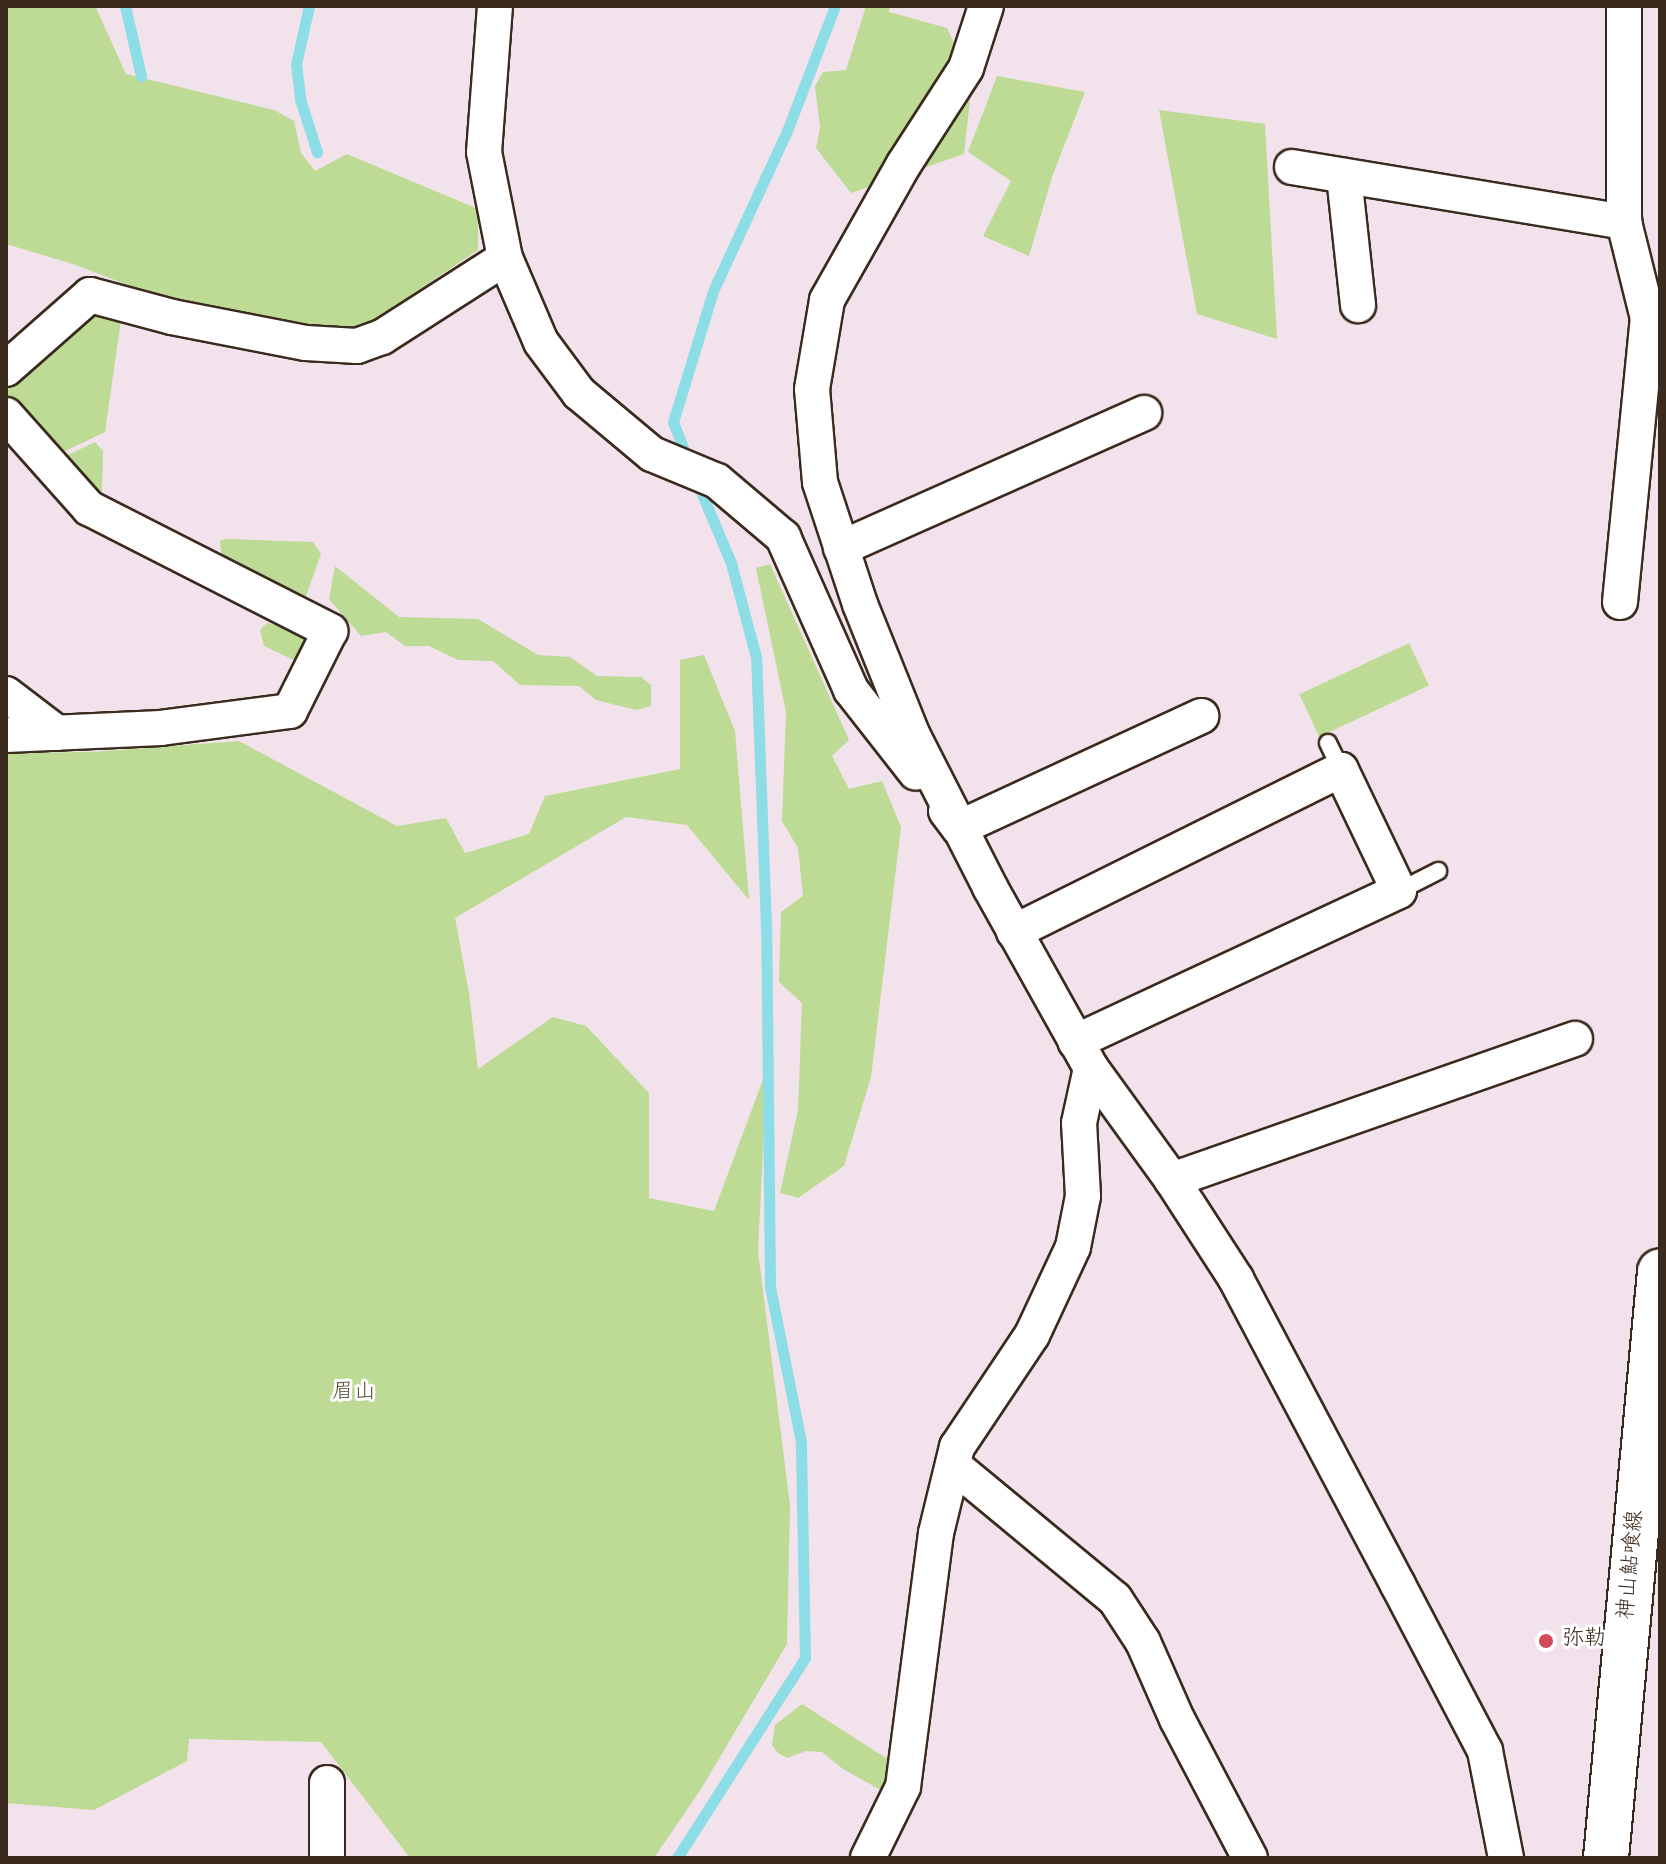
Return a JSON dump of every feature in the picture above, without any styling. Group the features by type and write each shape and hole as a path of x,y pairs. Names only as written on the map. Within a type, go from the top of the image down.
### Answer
{"main road":[{"name":"神山鮎喰線","path":"1606,1858 1660,1271"}],"street":[{"path":"495,6 484,152 505,258 541,342 579,393 652,454 717,481 783,537 851,690 959,828"},
{"path":"986,6 966,68 904,164 827,300 812,389 820,482 860,604 913,736 1014,932 1083,1055 1172,1180 1236,1279 1485,1751 1506,1858"},
{"path":"1620,602 1654,319 1624,222 1624,6"},
{"path":"1292,167 1624,222"},
{"path":"1344,176 1358,305"},
{"path":"6,369 90,295 172,317 306,343 357,346 382,337 505,258"},
{"path":"841,548 1144,413"},
{"path":"6,415 89,508 330,631 290,711 161,728 6,735"},
{"path":"6,694 57,733"},
{"path":"959,828 1201,716"},
{"path":"1014,932 1335,756 1399,891 1083,1055"},
{"path":"1172,1180 1575,1039"},
{"path":"868,1858 903,1787 936,1533 957,1447 1032,1335 1073,1247 1083,1196 1079,1123 1083,1055"},
{"path":"953,1465 1115,1599 1143,1642 1177,1719 1250,1858"},
{"path":"327,1783 327,1858"}],"lane":[{"path":"1399,891 1438,871"}],"green space":[{"path":"6,6 95,6 126,74 274,110 294,121 301,153 315,171 347,154 478,209 478,250 354,333 185,307 73,264 6,244"},
{"path":"866,6 889,6 889,12 947,28 972,82 964,154 851,193 816,148 820,127 815,86 823,72 846,70"},
{"path":"997,76 1085,92 1052,177 1029,256 983,236 1011,181 968,152"},
{"path":"1159,110 1265,124 1277,339 1197,314"},
{"path":"92,305 122,313 105,432 57,455 6,400 6,380"},
{"path":"95,442 103,451 102,491 88,487 66,456"},
{"path":"220,541 313,542 321,554 306,596 222,559"},
{"path":"770,564 849,740 832,756 849,789 882,781 901,827 871,1077 844,1166 798,1198 780,1193 798,1110 802,1003 779,982 781,912 803,896 798,848 782,821 786,712 756,568"},
{"path":"335,566 399,617 478,619 538,655 570,657 597,676 641,677 651,685 651,706 636,710 596,700 579,686 520,685 493,661 458,660 429,646 405,646 386,632 361,636 329,599"},
{"path":"267,623 306,632 310,644 298,662 264,646 260,630"},
{"path":"1409,643 1429,686 1319,737 1299,694"},
{"name":"眉山","path":"704,655 735,731 749,900 687,825 626,817 455,918 469,993 478,1069 553,1017 586,1026 649,1093 649,1198 714,1211 767,1069 758,1251 790,1505 787,1644 701,1789 654,1858 410,1858 321,1742 189,1739 187,1761 94,1810 6,1803 6,753 91,752 239,741 397,826 446,818 465,853 529,834 545,796 680,769 680,660"},
{"path":"802,1704 892,1762 886,1793 843,1769 822,1752 806,1751 787,1758 778,1753 772,1745 775,1725"}],"waterway":[{"path":"125,6 141,76"},
{"path":"309,6 296,64 300,99 317,152"},
{"path":"689,463 673,422 713,291 787,131 835,6"},
{"path":"677,1858 805,1658 801,1442 770,1287 766,926 756,657 731,563 697,482"}],"place":[{"name":"弥勒","path":"1546,1641"}]}
